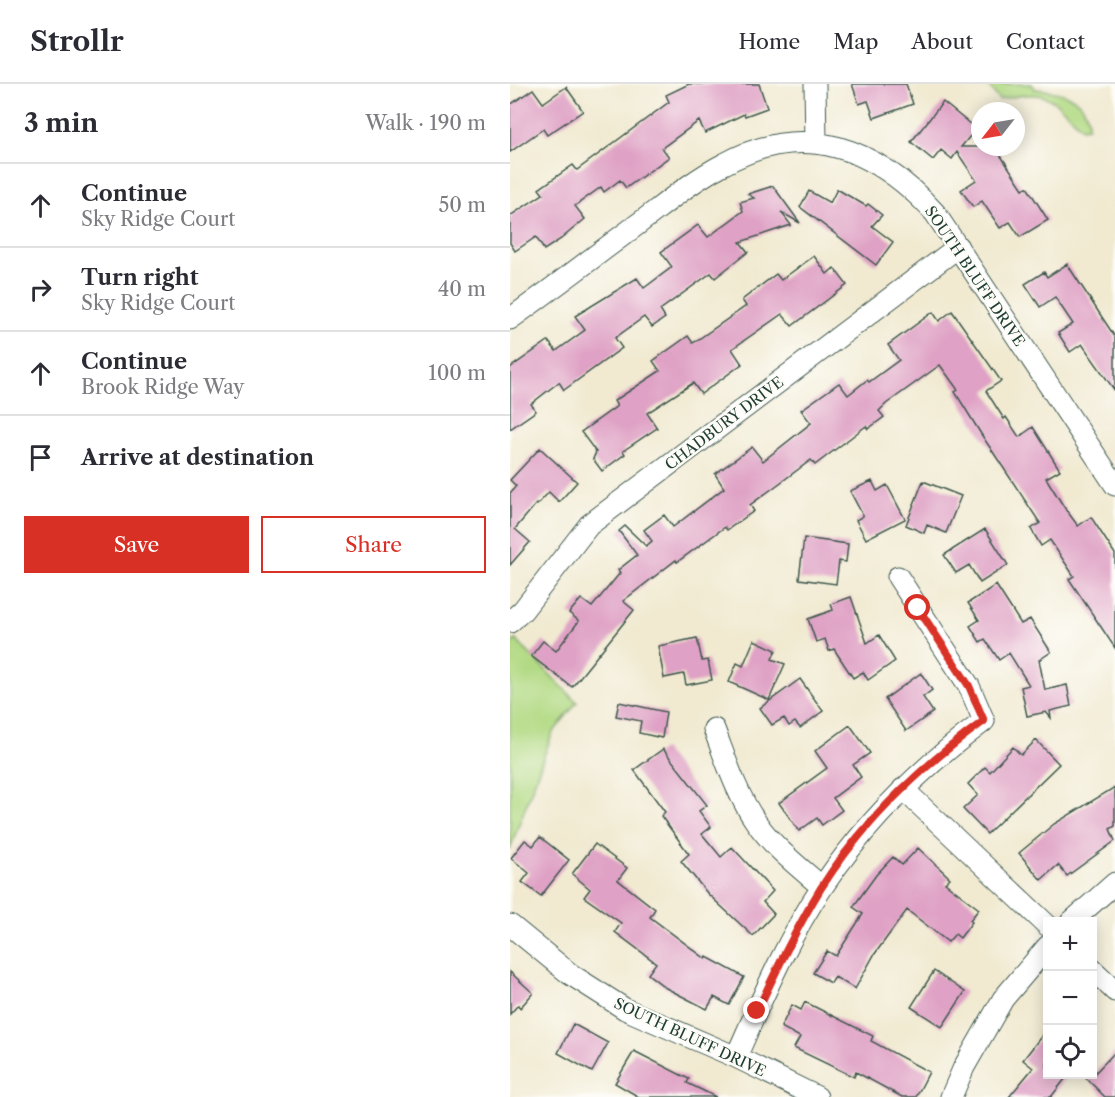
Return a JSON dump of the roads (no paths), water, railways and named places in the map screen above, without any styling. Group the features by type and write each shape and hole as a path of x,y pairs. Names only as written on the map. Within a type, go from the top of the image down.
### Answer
{"street":[{"path":"815,84 816,143"},
{"name":"SOUTH BLUFF DRIVE","path":"510,319 681,192 725,163 759,150 789,144 816,143 866,157 891,171 914,189 935,213 1115,485"},
{"name":"CHADBURY DRIVE","path":"510,622 530,602 589,525 958,247"},
{"path":"736,1057 788,946 822,887 854,845 903,789 925,767 984,721 969,686 898,577"},
{"path":"714,729 729,767 756,821 782,852 822,887"},
{"path":"903,789 1043,922"},
{"path":"1076,917 1115,883"},
{"name":"SOUTH BLUFF DRIVE","path":"510,925 570,974 624,1009 736,1057 817,1097"},
{"path":"951,1097 964,1067 1003,999 1043,951"},
{"path":"1094,971 1115,991"}]}
